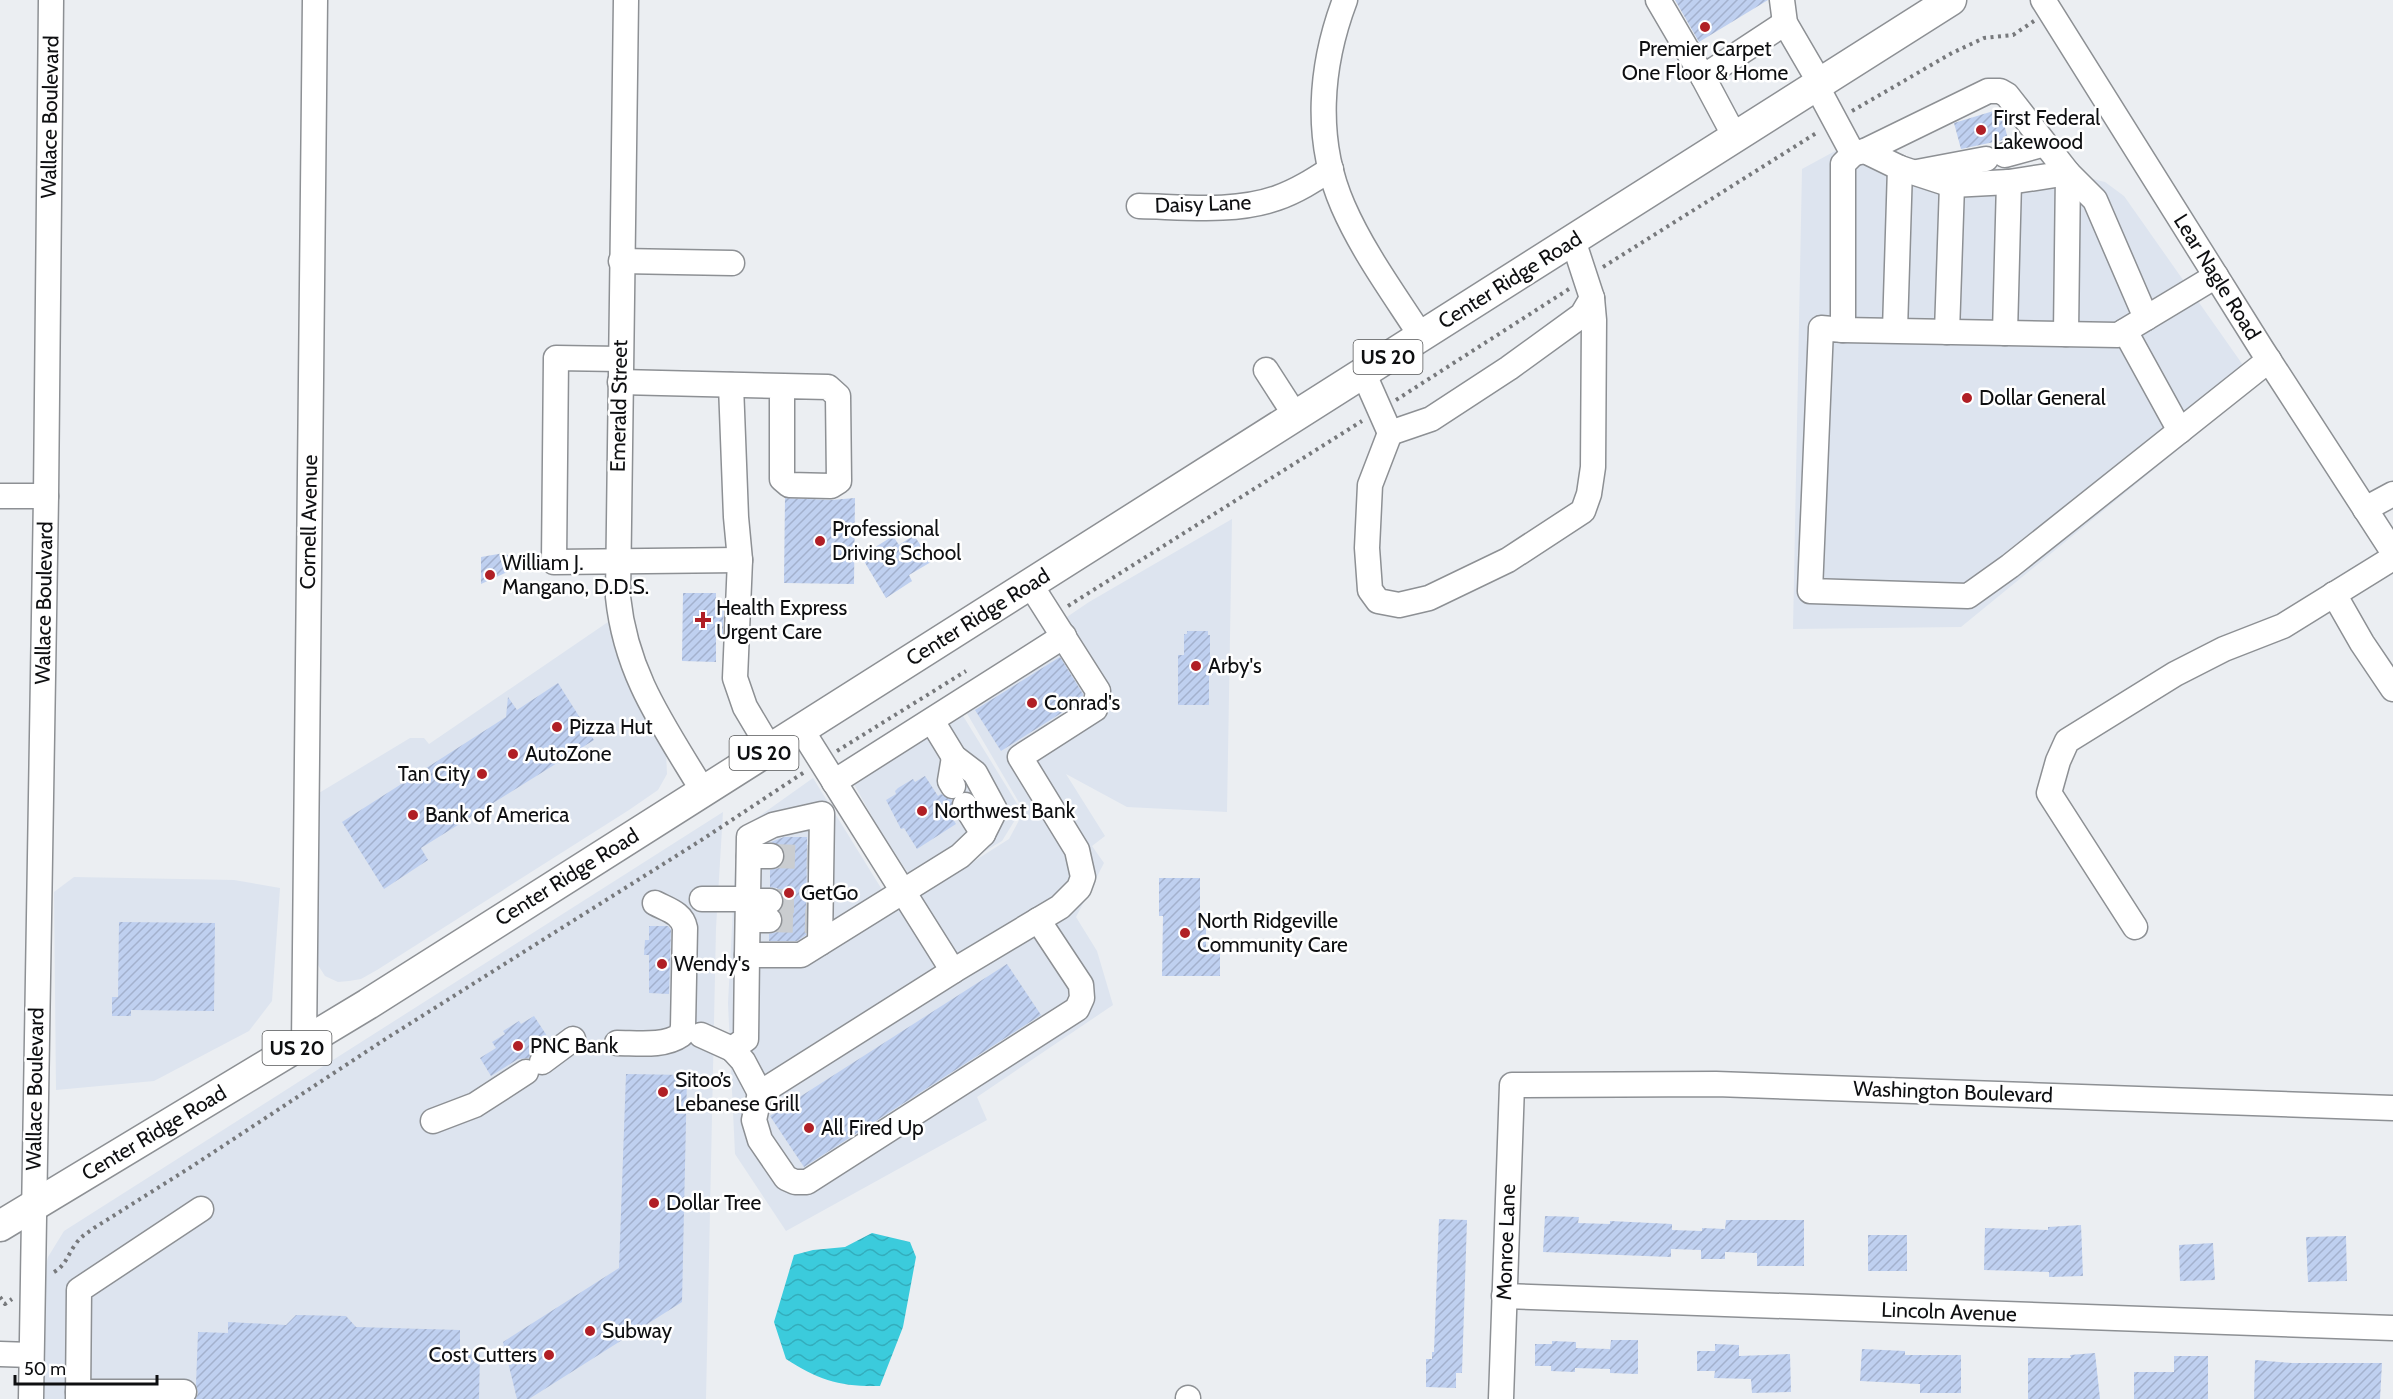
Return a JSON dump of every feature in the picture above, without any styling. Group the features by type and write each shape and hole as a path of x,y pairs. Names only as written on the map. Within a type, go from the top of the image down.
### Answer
{"main road":[{"name":"Center Ridge Road","path":"0,1226 304,1044 1951,0"}],"street":[{"name":"Wallace Boulevard","path":"31,1399 46,496 51,0"},
{"name":"Cornell Avenue","path":"304,1044 315,0"},
{"name":"Emerald Street","path":"626,0 617,563 620,619 631,661 649,701 703,791"},
{"path":"1345,0 1334,28 1325,72 1323,117 1331,170 1342,206 1363,246 1421,336"},
{"path":"1658,0 1735,137"},
{"name":"Lear Nagle Road","path":"2046,5 2269,360 2393,552"},
{"path":"1703,77 1784,11 1835,121 1859,152 1952,185 2009,182 2068,173"},
{"path":"1843,330 1843,164 1859,152 1988,91 2007,95 2068,173 2095,200 2146,318"},
{"path":"1907,170 1996,157 2045,144"},
{"name":"Daisy Lane","path":"1139,206 1248,205 1278,198 1331,170"},
{"path":"1895,330 1907,170"},
{"path":"2066,334 2068,173"},
{"path":"2005,333 2009,182"},
{"path":"1947,332 1952,185"},
{"path":"1364,372 1390,433 1370,485 1367,548 1370,590 1378,601 1399,605 1429,598 1508,560 1583,511 1589,494 1593,467 1594,320 1589,288 1573,240"},
{"path":"621,261 732,263"},
{"path":"2216,276 2118,335 1821,328 1810,591 1968,596 2010,566 2269,360"},
{"path":"1390,433 1431,419 1509,368 1582,315 1589,288"},
{"path":"2125,331 2180,431"},
{"path":"740,560 554,562 556,358 620,370 731,385 782,386"},
{"path":"1266,370 1295,415"},
{"path":"731,385 740,560 735,678 745,707 770,749"},
{"path":"2365,509 2393,494"},
{"path":"0,496 46,496"},
{"path":"2134,927 2049,793 2058,761 2067,741 2175,674 2224,649 2283,626 2393,558"},
{"path":"760,1093 1038,920 1072,898 1079,888 1083,877 1077,850 1020,757 1095,709 1098,691 1030,584"},
{"path":"2334,594 2362,643 2393,689"},
{"path":"747,955 801,955 815,917 814,857 822,814 833,781 932,721 1057,626"},
{"path":"815,917 902,890 960,856 983,834 995,810 975,773 954,757 932,721"},
{"path":"801,729 953,971"},
{"path":"954,757 950,781 983,834"},
{"path":"732,1049 746,1040 747,955 757,908 760,856 749,837 773,825 822,814"},
{"path":"702,899 757,908"},
{"path":"617,1043 674,1040 681,1035 685,928 678,914 655,903"},
{"path":"700,1035 732,1049 743,1061 760,1093 754,1120 760,1140 786,1178 795,1182 807,1182 1077,1009 1082,998 1081,986 1038,920"},
{"path":"433,1121 475,1105 573,1040"},
{"name":"Washington Boulevard","path":"1512,1085 1716,1084 2393,1108"},
{"name":"Monroe Lane","path":"1501,1399 1512,1085"},
{"path":"184,1392 78,1395 80,1290 201,1209"},
{"name":"Lincoln Avenue","path":"1504,1296 2393,1328"},
{"path":"0,1354 31,1355"}],"path":[{"path":"1057,626 1380,410 1589,288 1835,121 1952,53 1984,38 2013,35 2046,5"},
{"path":"32,1287 64,1266 80,1238 94,1228 833,781 968,669"},
{"path":"0,1297 5,1304"}],"shaded area":[{"path":"1861,137 1908,163 1942,169 2081,176 2105,182 2124,196 2257,385 1961,627 1793,629 1802,169"},
{"path":"1232,519 1227,812 1127,807 1066,774 1105,836 1092,846 1104,863 1076,917 1097,951 1113,1005 977,1097 987,1120 786,1231 735,1154 728,1003 737,832 813,778 894,909 924,893 1009,839 1024,811 955,693 1089,602"},
{"path":"608,622 619,661 666,752 667,774 658,790 361,979 338,982 325,976 316,962 314,796 410,738 424,738 429,744"},
{"path":"952,698 1021,810 1002,841 919,890 876,824 844,766"},
{"path":"723,812 716,928 706,1399 39,1399 43,1277 48,1257 64,1231"},
{"path":"74,877 234,880 280,888 272,1001 249,1031 154,1081 56,1090 54,892"}],"water":[{"path":"872,1233 910,1242 916,1257 903,1327 880,1386 830,1381 786,1359 774,1322 794,1255 813,1250 845,1247"}],"building":[{"name":"Premier Carpet One Floor & Home","path":"1675,0 1768,0 1699,42"},
{"name":"First Federal Lakewood","path":"2000,109 2008,139 1961,149 1954,123"},
{"name":"Professional Driving School","path":"785,498 831,500 855,498 854,584 784,583"},
{"path":"914,535 931,562 909,575 912,581 886,598 861,556 893,536 899,545"},
{"name":"William J. Mangano, D.D.S.","path":"504,553 525,564 481,584 481,557"},
{"name":"Health Express Urgent Care","path":"683,593 716,593 716,606 724,606 723,634 716,634 716,662 682,661"},
{"name":"Arby's","path":"1187,631 1208,631 1210,635 1213,675 1209,675 1209,705 1178,705 1178,655 1184,655 1184,634 1187,634"},
{"name":"Conrad's","path":"1060,657 1083,694 1082,700 1001,751 975,710"},
{"path":"558,683 594,740 421,848 428,860 384,889 342,822 506,717 508,697 517,710"},
{"name":"Northwest Bank","path":"925,776 938,796 941,794 952,800 953,812 950,814 956,824 917,849 904,828 901,829 886,800 896,794 895,791 898,788 913,779 915,782"},
{"name":"GetGo","path":"784,837 807,837 806,935 797,941 769,941 769,934 777,932 782,927 783,919 780,911 784,902 782,893 777,888 770,887 770,870 779,868 785,857 783,848 771,842"},
{"name":"North Ridgeville Community Care","path":"1159,878 1200,878 1200,913 1206,913 1206,950 1220,950 1220,976 1162,976 1163,916 1159,916"},
{"path":"119,922 215,923 214,1011 131,1010 131,1016 112,1016 112,997 118,997"},
{"path":"649,926 668,926 671,930 669,994 649,993 649,955 644,955 645,940 649,940"},
{"path":"1007,964 1041,1015 804,1167 770,1116"},
{"path":"534,1016 549,1039 534,1049 529,1058 518,1059 491,1076 480,1058 496,1048 492,1042 505,1034 503,1031 519,1021 521,1024"},
{"path":"626,1074 687,1075 682,1302 529,1399 517,1399 503,1342 619,1268"},
{"path":"1545,1216 1579,1217 1578,1223 1610,1224 1610,1221 1672,1224 1672,1230 1702,1231 1702,1228 1725,1229 1726,1220 1804,1220 1804,1266 1757,1266 1757,1253 1725,1252 1725,1259 1701,1259 1701,1250 1671,1249 1671,1257 1543,1252"},
{"path":"1439,1219 1467,1220 1462,1373 1456,1373 1456,1388 1426,1387 1426,1359 1432,1359 1432,1352 1434,1352"},
{"path":"2081,1225 2083,1276 2049,1277 2049,1272 1984,1270 1985,1228 2048,1230 2048,1227"},
{"path":"1868,1235 1907,1235 1907,1271 1868,1271"},
{"path":"2346,1236 2347,1281 2308,1282 2306,1237"},
{"path":"2213,1243 2215,1280 2180,1281 2179,1245"},
{"path":"296,1315 346,1316 356,1327 460,1330 460,1351 480,1352 479,1399 196,1399 198,1393 196,1385 198,1332 228,1333 228,1322 286,1325"},
{"path":"1611,1340 1638,1340 1638,1374 1610,1373 1610,1369 1575,1368 1575,1372 1551,1371 1551,1366 1535,1366 1535,1344 1552,1344 1552,1341 1576,1342 1576,1348 1610,1349"},
{"path":"1715,1344 1739,1345 1739,1356 1790,1354 1791,1392 1752,1393 1751,1379 1714,1378 1715,1371 1697,1371 1697,1351 1715,1351"},
{"path":"1862,1349 1905,1351 1905,1355 1961,1355 1961,1393 1920,1393 1920,1384 1860,1381"},
{"path":"2095,1353 2100,1399 2028,1399 2028,1358 2071,1358 2070,1355"},
{"path":"2174,1356 2208,1356 2208,1399 2134,1399 2134,1372 2174,1372"},
{"path":"2255,1360 2292,1363 2382,1363 2380,1399 2254,1399"}],"tunnel":[{"path":"771,856 808,857"},
{"path":"770,901 807,901"},
{"path":"769,920 807,921"}],"place":[{"name":"Premier Carpet One Floor & Home","path":"1705,27"},
{"name":"First Federal Lakewood","path":"1981,130"},
{"name":"Dollar General","path":"1967,398"},
{"name":"Professional Driving School","path":"820,541"},
{"name":"William J. Mangano, D.D.S.","path":"490,575"},
{"name":"Health Express Urgent Care","path":"703,620"},
{"name":"Arby's","path":"1196,666"},
{"name":"Conrad's","path":"1032,703"},
{"name":"Pizza Hut","path":"557,727"},
{"name":"AutoZone","path":"513,754"},
{"name":"Tan City","path":"482,774"},
{"name":"Northwest Bank","path":"922,811"},
{"name":"Bank of America","path":"413,815"},
{"name":"GetGo","path":"789,893"},
{"name":"North Ridgeville Community Care","path":"1185,933"},
{"name":"Wendy's","path":"662,964"},
{"name":"PNC Bank","path":"518,1046"},
{"name":"Sitoo’s Lebanese Grill","path":"663,1092"},
{"name":"All Fired Up","path":"809,1128"},
{"name":"Dollar Tree","path":"654,1203"},
{"name":"Subway","path":"590,1331"},
{"name":"Cost Cutters","path":"549,1355"}]}
